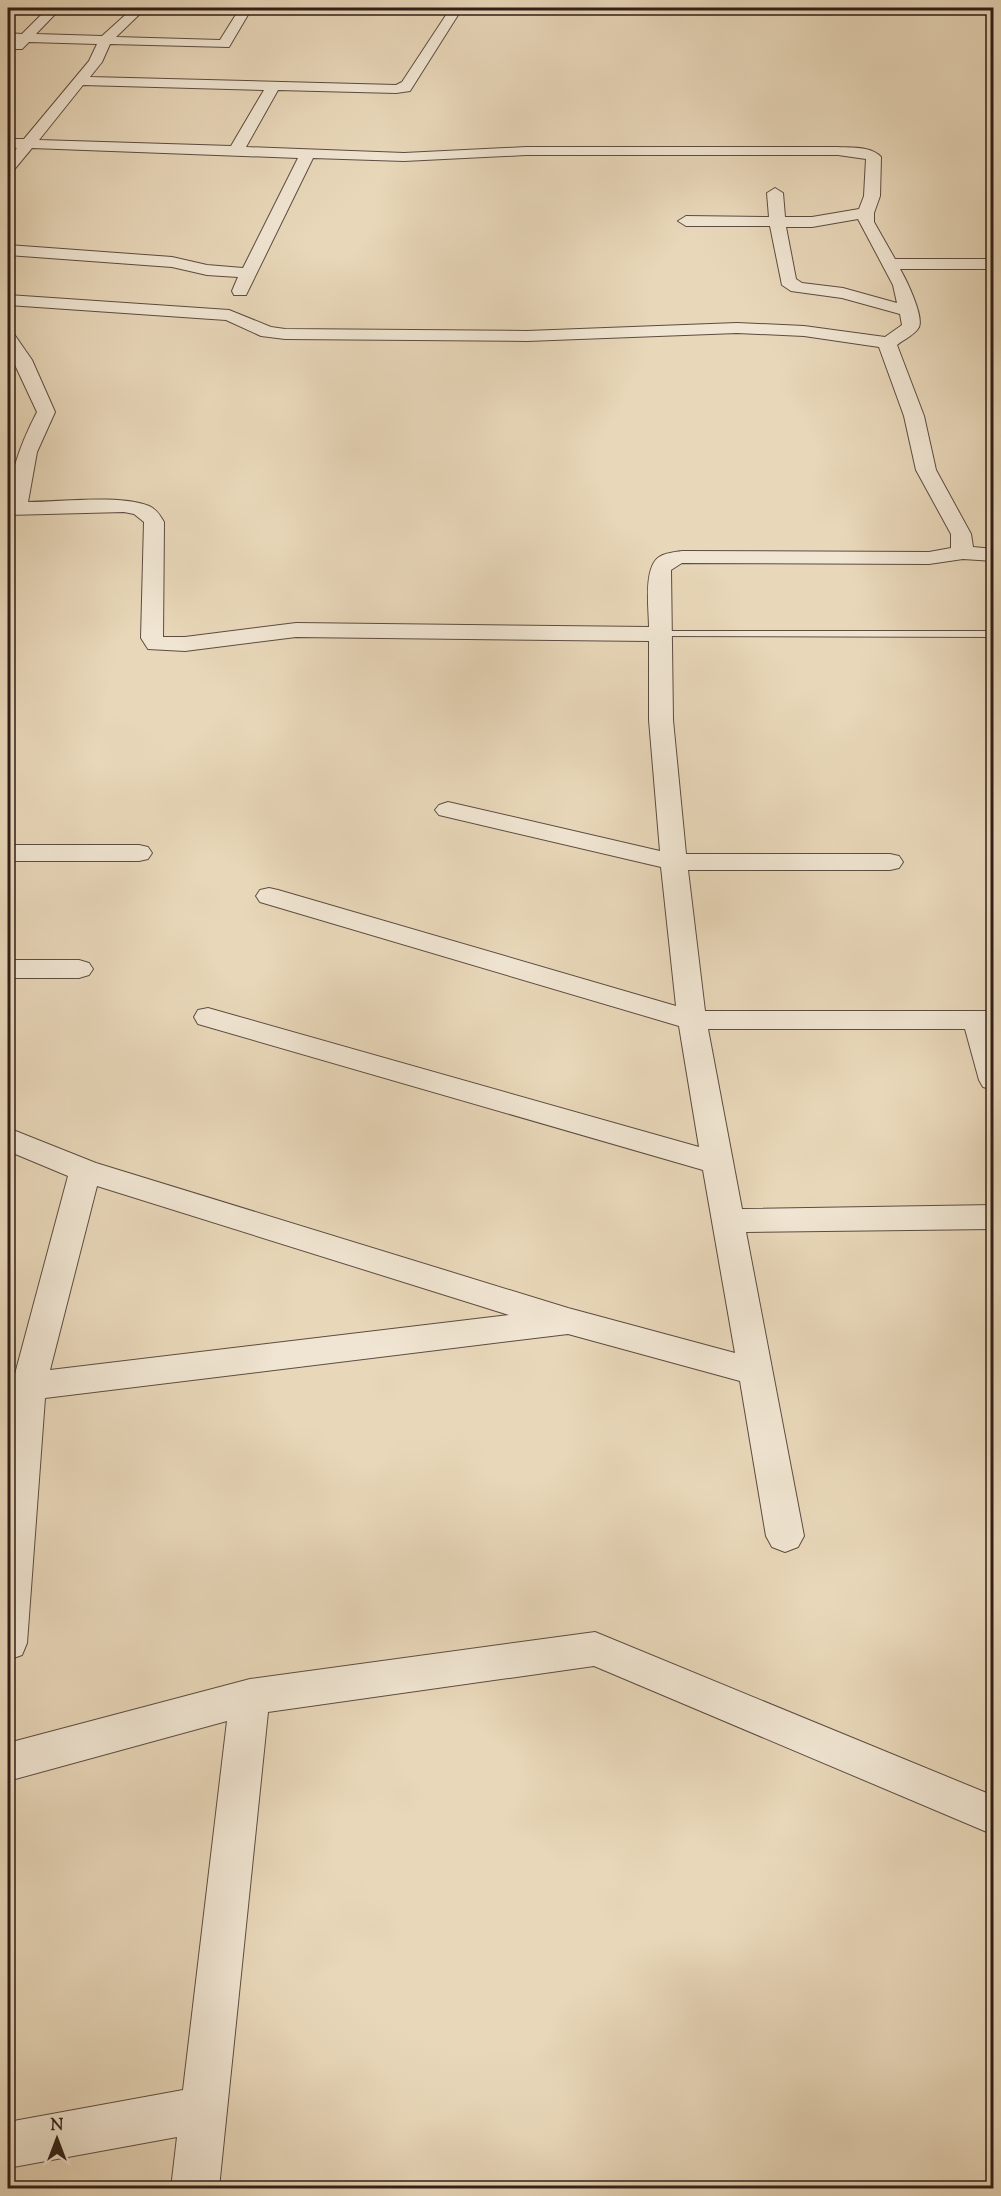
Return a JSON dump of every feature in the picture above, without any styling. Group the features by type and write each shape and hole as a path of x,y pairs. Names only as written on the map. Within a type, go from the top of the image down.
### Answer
{"street":[{"path":"8,55 55,8"},
{"path":"8,168 80,81 94,62 105,40 140,8"},
{"path":"8,37 224,44 246,8"},
{"path":"80,81 405,88 452,15"},
{"path":"236,151 273,86"},
{"path":"8,143 405,157 526,151 863,153 874,158 872,196 866,213 866,222 901,285 911,322 910,327 888,344 819,332 737,328 527,336 285,334 267,332 229,315 8,300"},
{"path":"229,315 308,153"},
{"path":"775,192 777,223 788,281 791,284 843,293 908,311"},
{"path":"686,221 812,222 866,213"},
{"path":"8,250 172,262 207,270 249,273"},
{"path":"890,264 993,264"},
{"path":"8,338 15,362 46,412 27,452 12,508 124,506 138,508 149,513 154,522 152,638 156,644 185,644 296,630 661,634"},
{"path":"888,344 890,357 914,416 926,470 961,534 963,543 961,552"},
{"path":"785,1536 692,1020 674,862 662,727 660,570 662,564 670,559 682,557 929,558 951,556 961,552 993,555"},
{"path":"448,810 674,862 890,862"},
{"path":"8,853 139,853"},
{"path":"269,896 692,1020 985,1020 993,1080"},
{"path":"8,969 78,969"},
{"path":"208,1017 718,1163"},
{"path":"8,1139 85,1171 568,1321 755,1372"},
{"path":"8,1643 18,1387 85,1171"},
{"path":"728,1221 993,1217"},
{"path":"18,1387 568,1321"},
{"path":"8,1762 250,1697 595,1649 993,1816"},
{"path":"195,2188 250,1697"},
{"path":"8,2145 204,2109"}],"lane":[{"path":"661,634 993,634"}]}
